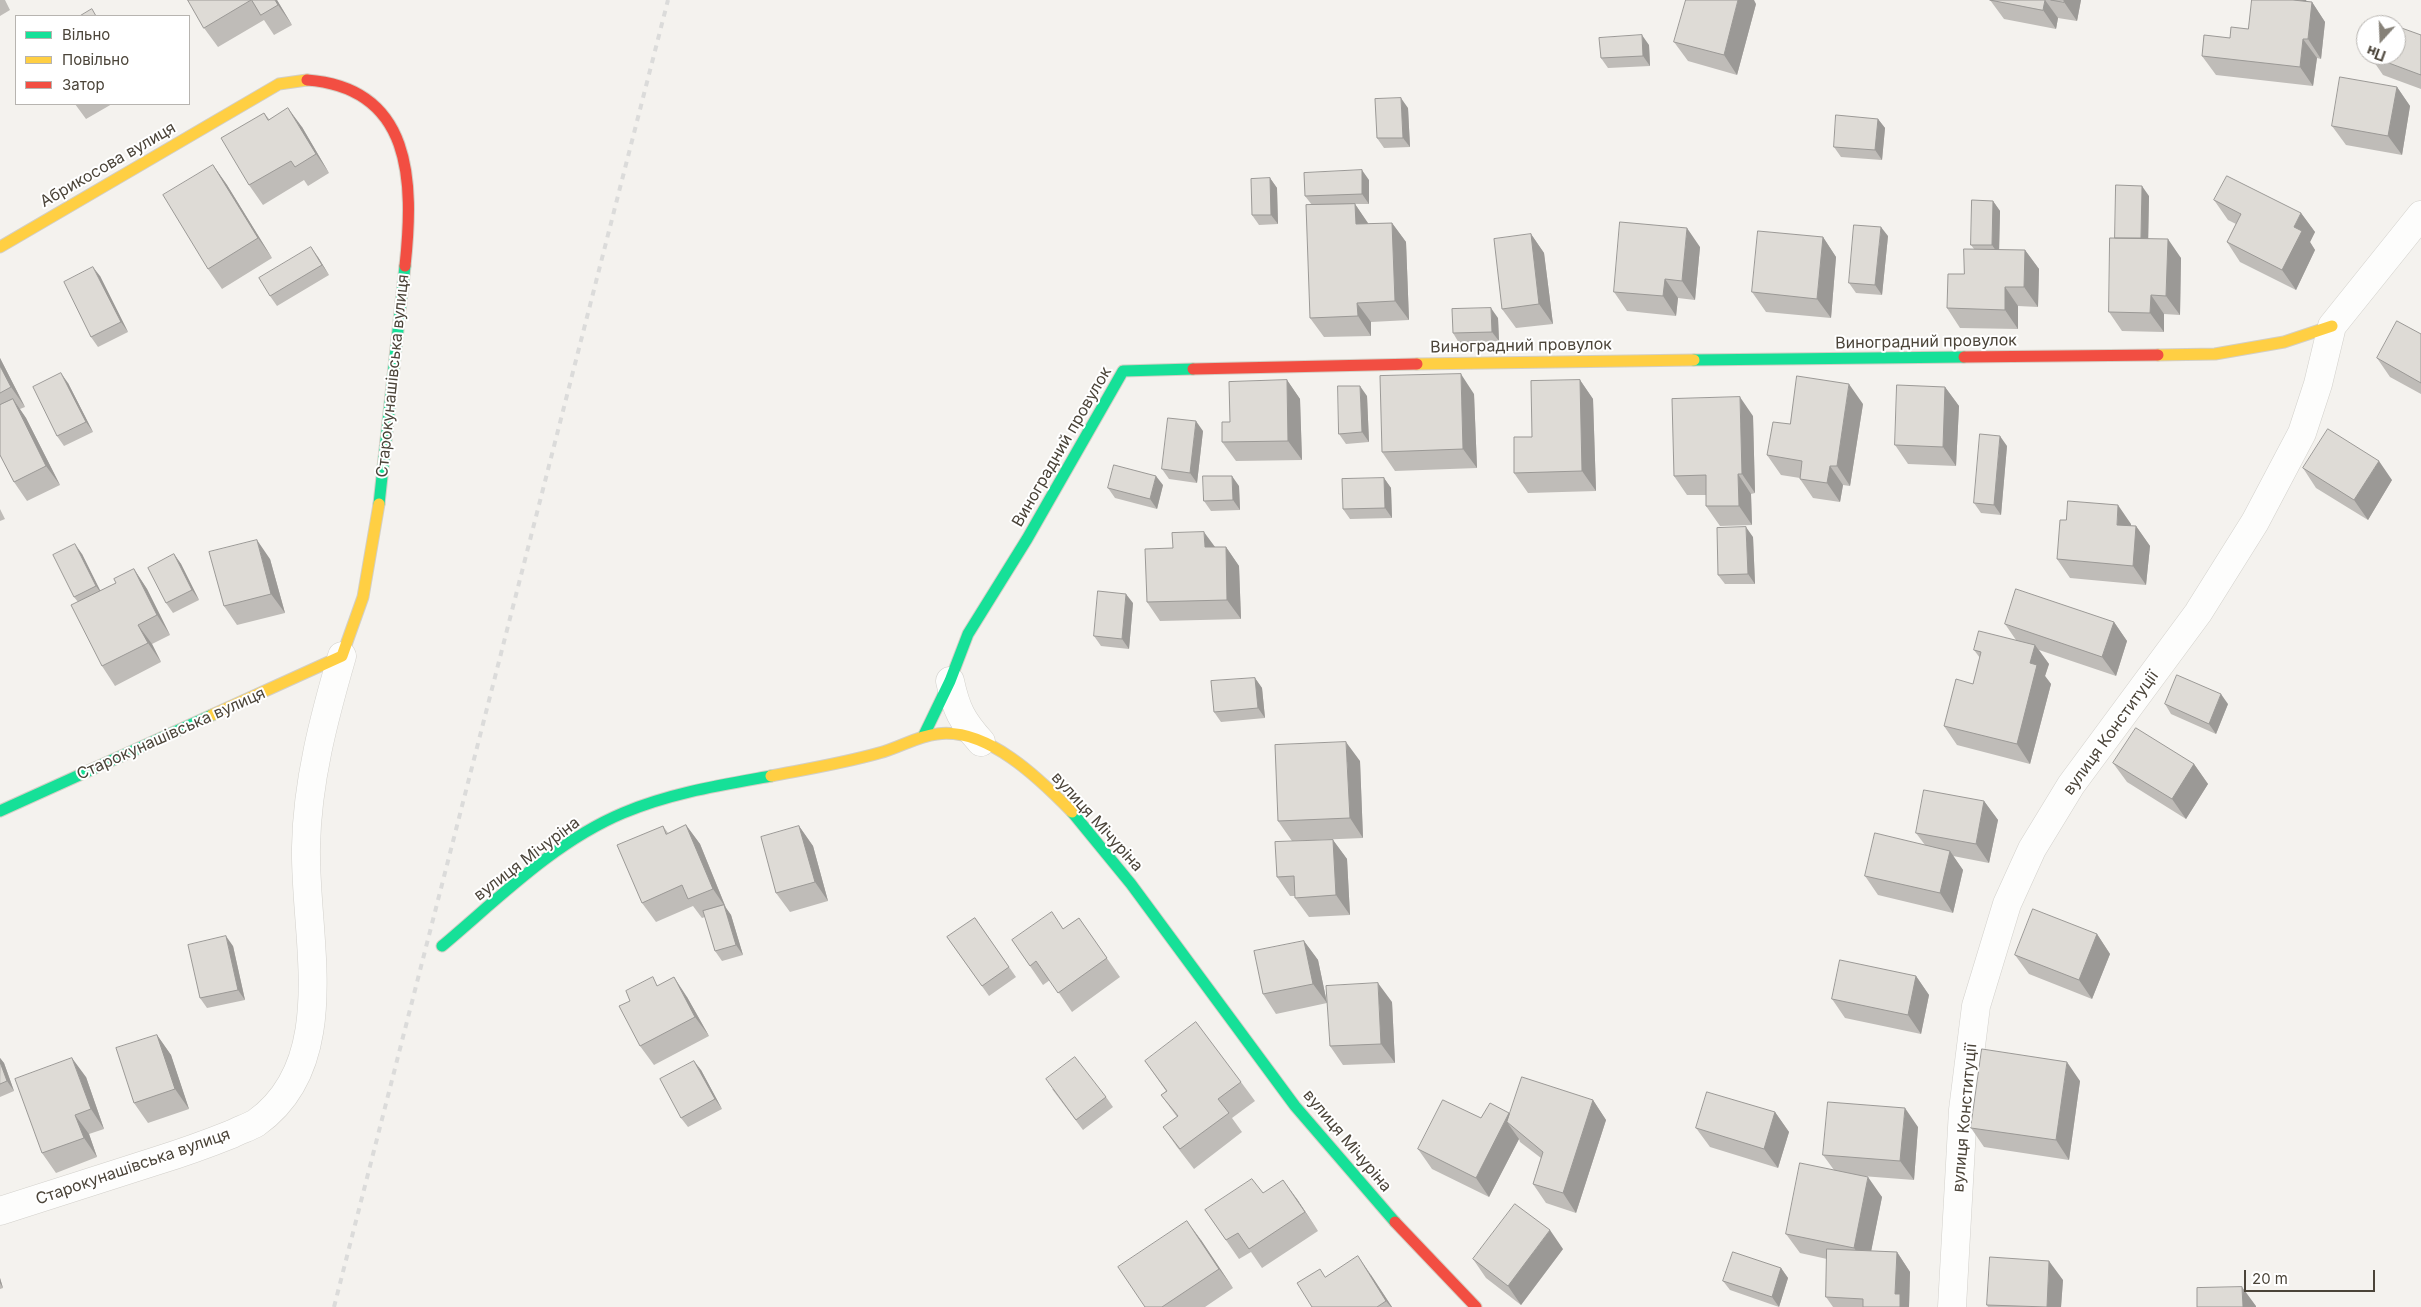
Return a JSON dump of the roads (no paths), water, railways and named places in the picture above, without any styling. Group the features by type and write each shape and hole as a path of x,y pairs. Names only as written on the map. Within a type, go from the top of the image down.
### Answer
{"street":[{"name":"Абрикосова вулиця","path":"0,247 279,84 307,80 335,83 371,101"},
{"name":"Старокунашівська вулиця","path":"0,1211 198,1148 254,1124 277,1106 299,1072 307,1045 311,1021 312,974 306,847 312,780 325,716 342,656 363,597 378,518 408,239 406,165 394,129 371,101"},
{"name":"вулиця Конституції","path":"1952,1307 1964,1110 1976,1006 2007,904 2032,849 2072,785 2198,613 2255,522 2302,433 2318,384 2332,326 2421,215"},
{"name":"Виноградний провулок","path":"924,735 950,681 968,634 1027,539 1123,371 1480,362 2215,354 2284,342 2332,326"},
{"name":"Старокунашівська вулиця","path":"0,811 342,656"},
{"path":"950,681 954,703 963,722 981,742"},
{"name":"вулиця Мічуріна","path":"442,946 548,859 589,831 620,814 662,799 882,752 924,735 955,734 981,742 1014,759 1055,795 1110,856 1294,1104 1357,1180 1432,1263 1476,1307"}],"railway":[{"path":"334,1307 668,0"}]}
